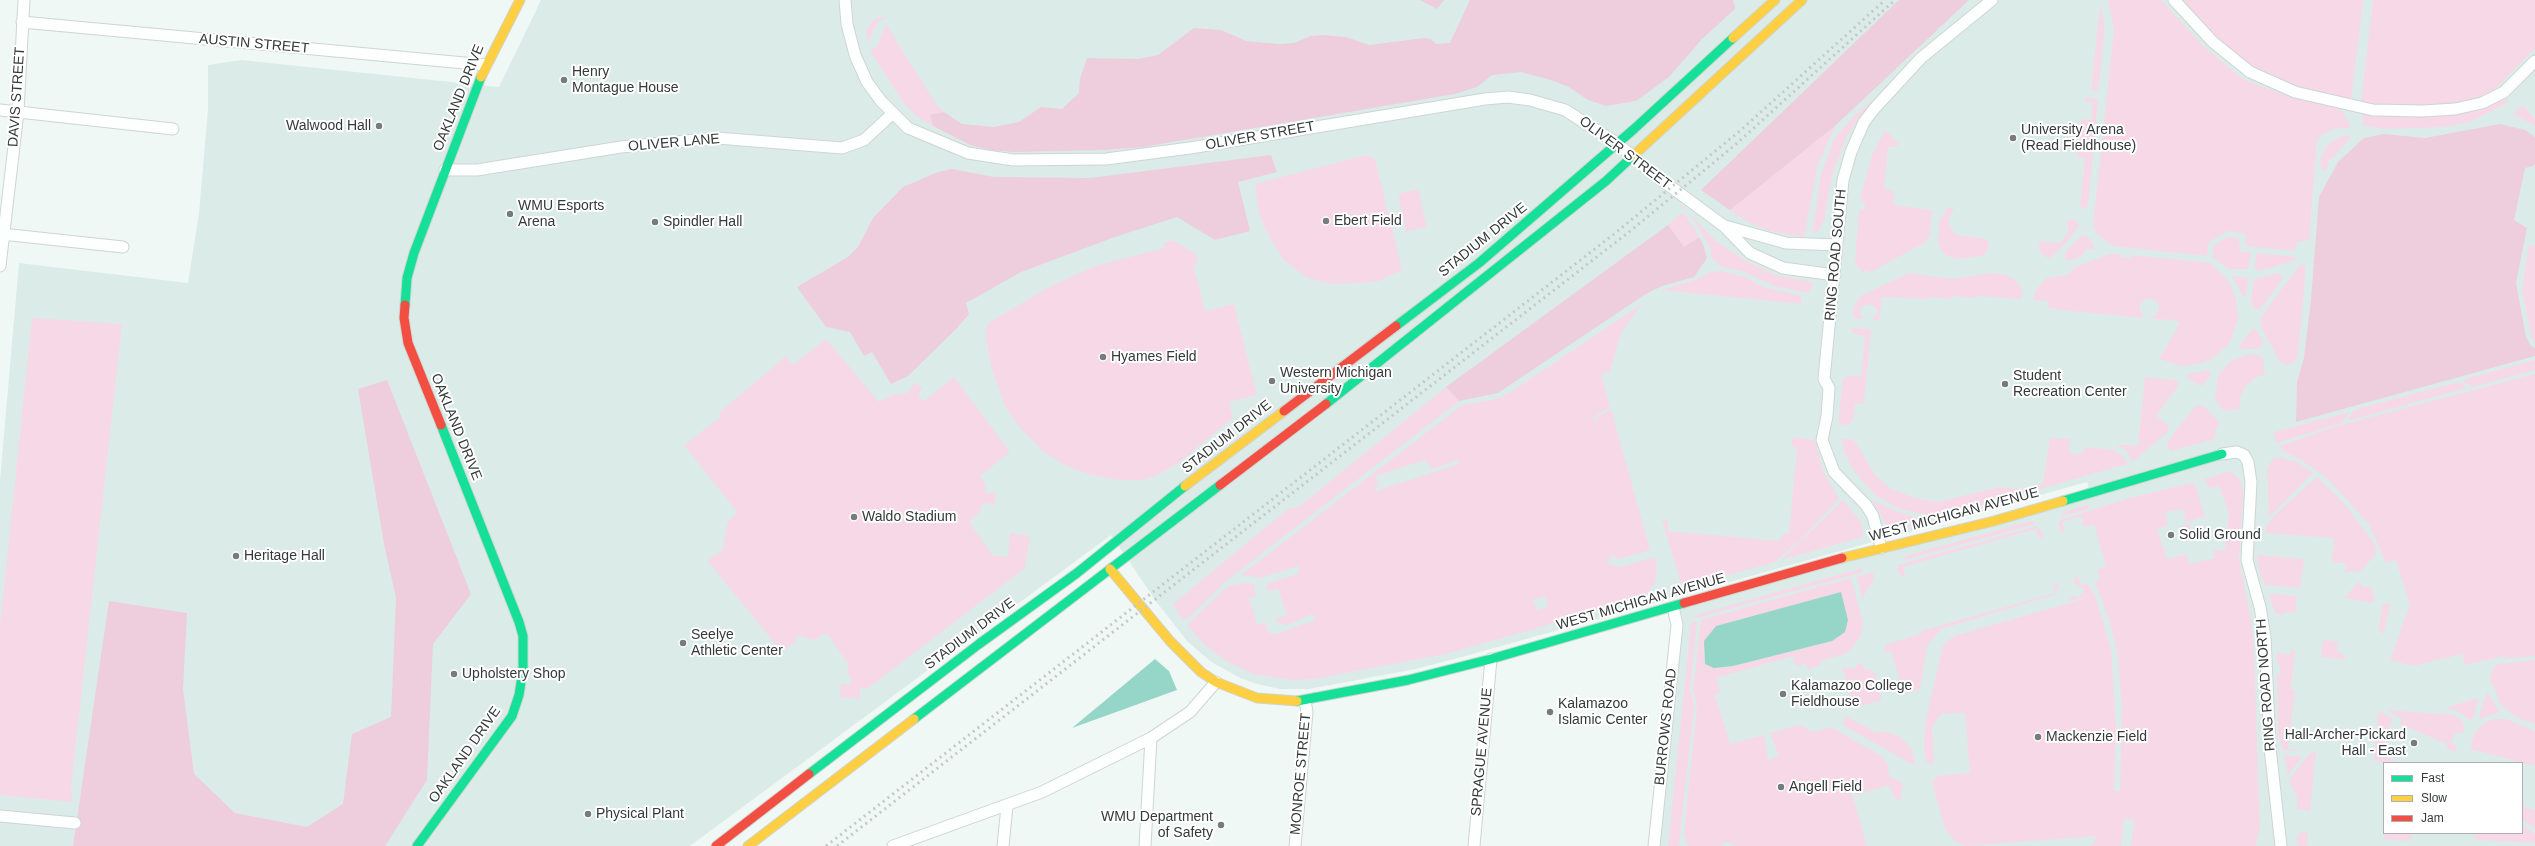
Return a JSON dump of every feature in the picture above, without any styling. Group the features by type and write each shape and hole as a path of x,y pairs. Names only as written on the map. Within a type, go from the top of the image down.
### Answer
{"main road":[{"name":"OAKLAND DRIVE","path":"417,846 512,716 519,695 523,670 524,646 519,622 405,332 407,278 445,170 486,65 520,0"},
{"name":"STADIUM DRIVE","path":"716,846 979,644 1077,573 1153,512 1479,263 1618,144 1775,0"},
{"path":"748,846 1327,403 1606,181 1802,0"},
{"name":"WEST MICHIGAN AVENUE","path":"1110,569 1187,660 1216,682 1257,698 1277,701 1305,701 1408,680 1491,659 1881,548 1994,521 2222,454"}],"street":[{"name":"DAVIS STREET","path":"0,266 2,234 18,112 24,0"},
{"name":"OLIVER STREET","path":"845,0 847,24 855,55 867,82 893,113 908,128 968,153 990,158 1068,161 1106,159 1190,148 1416,110 1508,97 1548,104 1565,110 1634,156 1652,173 1724,226 1750,253 1766,262 1792,270 1834,275"},
{"name":"RING ROAD SOUTH","path":"1881,548 1873,516 1866,505 1834,472 1822,440 1827,416 1829,388 1824,378 1838,245 1843,180 1851,152 1864,122 1886,94 1921,58 1992,0"},
{"path":"2174,0 2213,42 2250,72 2295,92 2373,110 2423,111 2455,109 2482,103 2504,92 2535,62"},
{"name":"AUSTIN STREET","path":"22,22 486,65"},
{"path":"0,110 173,129"},
{"name":"OLIVER LANE","path":"445,170 477,170 621,147 717,138 842,148 864,140 893,113"},
{"name":"OLIVER STREET","path":"1724,226 1786,243 1838,245"},
{"path":"2,234 123,247"},
{"name":"RING ROAD NORTH","path":"2222,454 2237,452 2244,455 2251,482 2247,560 2265,637 2270,748 2281,846"},
{"name":"BURROWS ROAD","path":"1654,846 1677,625 1673,608"},
{"name":"SPRAGUE AVENUE","path":"1474,846 1491,659"},
{"path":"894,846 1007,806 1066,780 1151,738 1180,720 1198,705 1216,682"},
{"name":"MONROE STREET","path":"1295,846 1306,725 1305,701"},
{"path":"1145,846 1151,738"},
{"path":"1003,846 1007,806"},
{"path":"0,816 75,823"}],"shaded area":[{"name":"Western Michigan University","path":"541,0 2535,0 2535,846 1654,846 1673,607 2090,492 2087,482 1462,657 1416,669 1309,689 1280,689 1257,684 1240,678 1210,661 1188,642 1158,604 1111,535 690,846 0,846 0,480 19,263 188,283 199,213 208,109 208,65 241,60 499,87"},
{"path":"1420,0 1444,0 1437,9"},
{"path":"1470,0 1733,0 1735,9 1702,39 1669,77 1636,101 1606,106 1588,100 1569,87 1551,80 1521,72 1492,75 1477,87 1455,94 1143,147 1105,150 1013,152 991,150 970,145 933,126 930,115 944,112 962,124 994,127 1019,122 1041,107 1062,109 1079,93 1080,79 1087,58 1138,59 1158,55 1194,28 1221,30 1246,41 1280,44 1294,43 1311,36 1323,35 1346,37 1369,45 1424,38 1431,39 1436,44 1450,43"},
{"path":"1899,0 1969,0 1836,125 1730,210 1701,190"},
{"path":"2108,0 2161,0 2203,46 2243,79 2290,97 2339,109 2345,115 2351,128 2333,129 2317,138 2309,240 2297,242 2295,251 2245,246 2246,234 2227,231 2209,242 2207,256 2113,246 2096,233 2093,225 2114,29"},
{"path":"2180,0 2363,0 2351,100 2291,85 2249,66 2211,35"},
{"path":"2373,0 2535,0 2535,48 2493,91 2476,98 2449,104 2417,106 2361,103"},
{"path":"2100,5 2104,21 2104,36 2098,91 2091,90"},
{"path":"888,16 878,22 867,44 867,29 871,23 875,19"},
{"path":"886,24 937,106 944,112 930,115 933,126 916,116 903,102 870,51 877,46"},
{"path":"1878,96 1859,117 1846,138 1832,175 1824,220 1819,230 1812,234 1821,174 1834,139 1853,117"},
{"path":"2085,97 2098,99 2088,206 2083,209 2080,206 2085,158 2077,157 2081,119 2091,120 2093,103 2085,101"},
{"path":"2506,99 2509,102 2470,122 2443,127 2384,129 2363,125 2362,113 2476,109"},
{"path":"2523,105 2535,119 2535,126 2513,114"},
{"path":"2500,124 2525,130 2535,137 2535,164 2525,168 2514,220 2527,228 2516,283 2526,337 2531,346 2535,348 2535,356 2296,422 2297,382 2304,358 2311,300 2319,197 2338,162 2364,138 2383,134 2425,138"},
{"path":"1836,125 1818,163 1804,237 1770,231 1744,220 1730,210"},
{"path":"1885,130 1899,143 1896,147 1888,147 1884,188 1894,191 1893,205 1932,210 1930,235 1926,242 1871,272 1865,270 1863,273 1855,263 1859,210 1864,210 1865,202 1861,201 1861,195 1872,155"},
{"path":"2352,135 2332,159 2330,158 2327,161 2329,163 2326,170 2321,170 2321,158 2328,144 2340,137"},
{"path":"1271,155 1277,172 1238,182 1250,231 1215,240 1177,217 1115,237 1021,272 966,303 969,314 957,328 908,376 891,384 872,352 864,356 850,332 826,327 797,287 848,257 858,247 873,218 903,187 938,172 952,169 994,177 1090,178"},
{"name":"Ebert Field","path":"1366,155 1375,159 1402,270 1379,281 1361,283 1331,284 1307,278 1284,260 1271,240 1259,214 1255,184"},
{"path":"1418,189 1427,227 1406,232 1398,194"},
{"path":"1680,204 1716,241 1746,261 1778,276 1813,282 1809,293 1774,286 1744,272 1720,266 1712,258 1710,248 1697,225 1688,213 1679,206"},
{"path":"1948,207 1954,208 1948,221 1953,232 1959,235 1986,239 1989,241 1988,249 1983,256 1955,259 1946,255 1941,250 1938,242 1940,220"},
{"path":"1681,213 1686,216 1699,237 1684,247 1668,225"},
{"path":"2073,219 2078,222 2079,226 2064,245 2050,258 2045,257 2040,251 2038,242 2058,243 2062,241 2068,232 2067,221"},
{"path":"1668,225 1684,247 1699,237 1703,244 1707,258 1694,277 1662,286 1644,295 1498,393 1459,401 1446,387"},
{"path":"2082,235 2089,238 2093,243 2094,249 2086,249 2083,255 2075,259 2065,261 2066,251"},
{"path":"2228,237 2239,238 2240,251 2251,252 2248,269 2229,269 2212,257 2214,245"},
{"name":"Hyames Field","path":"1172,240 1196,254 1198,263 1193,264 1205,311 1234,304 1257,395 1229,402 1233,418 1177,464 1155,476 1142,480 1119,480 1091,475 1064,465 1043,451 1021,429 1005,406 991,366 986,338 987,324 1047,288 1095,266 1165,248 1164,243"},
{"path":"2529,244 2535,246 2535,342 2532,339 2522,290"},
{"path":"2257,253 2295,257 2296,260 2259,271 2254,267"},
{"path":"2110,254 2121,254 2121,257 2131,258 2132,255 2211,263 2228,281 2236,298 2238,319 2230,343 2210,360 2199,364 2182,366 2159,359 2180,323 2175,320 2152,319 2159,310 2158,303 2154,299 2145,299 2140,305 2140,311 2145,318 2060,310 2047,307 2048,301 2033,300 2035,291 2046,278 2067,275 2075,267"},
{"path":"2300,265 2305,265 2305,277 2298,355 2294,362 2287,365 2280,362 2261,326 2261,321 2262,315"},
{"path":"1720,271 1745,277 1763,287 1801,296 1801,304 1662,290 1695,280 1711,272"},
{"path":"1909,273 1952,279 1990,273 2006,275 2014,279 2021,287 2022,299 1976,296 1975,298 1952,296 1952,299 1929,297 1928,299 1882,297 1879,321 1872,320 1878,311 1875,307 1869,304 1861,307 1860,314 1864,319 1853,318 1854,305 1862,295"},
{"path":"2278,273 2282,275 2282,280 2260,309 2254,309 2251,301 2254,279"},
{"path":"2232,276 2248,278 2246,296 2243,296"},
{"path":"1642,304 1621,333 1610,372 1601,373 1610,407 1593,418 1595,423 1597,422 1595,419 1611,409 1650,550 1618,559 1612,555 1606,563 1620,567 1655,557 1657,569 1655,582 1644,598 1445,654 1315,679 1293,680 1253,674 1226,661 1205,645 1187,625 1228,586 1245,583 1254,584 1256,596 1249,598 1257,625 1265,622 1269,633 1276,634 1316,620 1312,614 1287,625 1278,623 1275,619 1287,615 1278,589 1266,591 1268,583 1299,574 1299,566 1259,578 1241,575 1461,406 1500,398","holes":["1425,460 1432,469 1457,460 1459,464 1376,491 1374,488 1379,486 1376,476","1545,596 1548,607 1536,610 1533,600"]},
{"path":"32,318 122,324 71,787 72,802 0,795 0,626"},
{"path":"1852,328 1871,329 1864,404 1855,403 1853,421 1845,426 1838,423 1843,379 1847,376 1861,376 1865,336 1853,334"},
{"path":"2253,328 2257,331 2262,340 2262,346 2257,349 2242,349 2239,346"},
{"name":"Waldo Stadium","path":"826,339 879,402 892,395 908,393 913,383 922,387 918,397 924,401 954,377 1010,452 980,476 985,483 986,493 996,493 995,504 983,503 980,511 969,522 992,555 1008,557 1010,533 1030,536 1025,568 867,689 860,687 860,699 840,697 841,684 850,685 851,676 847,674 848,664 827,633 814,640 797,635 796,642 781,651 707,560 723,550 727,523 737,512 684,445 721,417 719,413 786,356 793,365"},
{"path":"2251,354 2259,355 2263,359 2265,374 2255,378 2245,387 2240,397 2240,409 2224,411 2215,399 2218,376 2230,361"},
{"path":"2535,360 2535,370 2472,387 2462,380"},
{"path":"2209,370 2211,374 2202,386 2187,378 2188,374"},
{"path":"2535,374 2535,656 2500,659 2514,654 2465,665 2462,654 2414,666 2390,660 2410,605 2396,560 2386,563 2369,524 2328,479 2303,461 2283,451 2280,446 2337,426"},
{"path":"2145,377 2173,379 2178,382 2178,386 2156,416 2168,425 2169,431 2132,462 2126,450 2115,444 2138,446"},
{"path":"387,380 471,594 433,644 427,780 385,846 73,846 109,601 187,613 183,689 194,774 235,813 307,827 343,804 352,734 391,717 396,598 384,544 358,389"},
{"path":"2458,382 2467,388 2347,421 2354,410"},
{"path":"1446,387 1459,401 1226,581 1188,618 1183,620 1173,604 1288,509 1300,506"},
{"path":"2196,405 2205,407 2220,423 2216,429 2215,439 2171,451 2167,446 2168,441"},
{"path":"2350,412 2342,423 2276,443 2274,432"},
{"path":"1796,437 1815,441 1823,471 1839,499 1801,539 1773,563 1682,587 1662,520 1668,520 1668,531 1779,541 1783,534 1789,533 1797,448 1791,446 1792,439"},
{"path":"2050,438 2070,439 2069,450 2075,455 2083,453 2085,447 2114,450 2124,457 2127,464 1956,513 1936,517 1900,509 1875,495 1853,470 1844,451 1842,439 1851,439 1856,443 1874,474 1891,489 1915,498 1937,502 1999,487 2021,489 2043,483"},
{"path":"2283,457 2290,461 2296,461 2313,473 2269,517 2267,468 2273,459"},
{"path":"2230,471 2240,480 2243,492 2239,560 2251,620 2254,650 2260,833 2258,833 2256,846 2131,846 2134,820 2124,818 2121,846 2091,846 2098,836 1966,846 1956,842 1945,829 1932,782 1936,776 1970,773 1965,713 1941,714 1932,727 1934,765 1926,762 1924,749 1925,724 1943,645 1954,636 2087,598 2068,601 2073,595 2079,598 2084,589 2074,583 2075,577 2078,577 2081,585 2088,584 2096,598 2111,649 2116,730 2114,791 2120,791 2122,708 2117,651 2110,622 2095,582 2100,580 2097,570 2106,567 2094,524 2084,527 2081,516 2062,522 2065,531 2062,533 2058,524 2060,520 2126,499 2194,482 2205,516 2183,523 2186,516 2182,509 2165,512 2168,525 2157,529 2167,559 2187,554 2189,564 2215,558 2213,550 2225,550 2229,513 2219,486 2208,488 2205,479"},
{"path":"2317,477 2342,501 2375,544 2376,554 2360,572 2357,570 2354,573 2351,571 2348,573 2344,572 2347,568 2344,563 2334,563 2332,559 2334,538 2266,533 2266,526 2277,513"},
{"path":"1872,499 1895,511 1929,521 1896,529 1891,526 1888,528"},
{"path":"1843,500 1859,519 1863,529 1862,537 1781,560"},
{"path":"2088,505 2089,509 2061,516 2063,512"},
{"path":"2031,521 2035,524 1905,560 1905,556"},
{"path":"2206,523 2204,533 2200,538 2184,542 2181,530 2184,525 2190,524 2192,531 2197,533 2202,531"},
{"path":"2037,526 2044,535 2042,538 2039,538 2036,529 1903,567 1905,575 1903,577 1897,571 1898,565"},
{"path":"2257,555 2304,559 2300,588 2265,585 2260,574"},
{"path":"1862,568 1863,572 1693,619 1699,614"},
{"path":"1873,572 1874,580 1864,595 1864,603 1857,577"},
{"path":"1851,578 1863,624 1860,637 1850,650 1843,655 1820,661 1821,665 1808,669 1806,664 1796,666 1793,656 1716,678 1720,693 1715,695 1730,744 1764,735 1768,760 1779,756 1770,733 1800,725 1813,732 1831,727 1883,757 1888,765 1889,776 1903,783 1900,801 1894,798 1890,785 1856,795 1854,786 1850,787 1867,846 1738,846 1725,842 1719,846 1688,846 1684,834 1697,704 1693,690 1701,620","holes":["1841,592 1832,641 1733,666 1714,668 1705,664 1703,648 1716,626"]},
{"path":"2053,582 2059,586 2054,595 1941,629 1927,646 1920,689 1904,694 1891,651 1884,653 1885,645 1920,634 1921,631 2055,593"},
{"path":"2358,582 2365,588 2368,585 2371,587 2375,601 2372,603 2345,598"},
{"path":"1841,592 1848,620 1845,632 1832,641 1733,666 1714,668 1705,664 1704,641 1716,626"},
{"path":"2269,595 2297,596 2295,613 2285,612 2283,615 2275,613"},
{"path":"2391,603 2384,634 2379,631 2382,605"},
{"path":"1697,621 1690,689 1694,705 1679,846 1668,846 1691,623"},
{"path":"2323,640 2338,641 2337,652 2343,653 2346,660 2321,657"},
{"path":"2291,650 2295,650 2291,689 2295,690 2288,749 2303,752 2283,750 2278,735 2277,674 2280,674 2280,665 2277,664 2277,654 2278,652 2290,655"},
{"path":"1155,659 1169,671 1177,690 1072,728"},
{"path":"2535,660 2535,724 2516,717 2501,705 2490,679 2494,666 2497,664"},
{"path":"1860,662 1865,669 1874,671 1882,700 1854,708 1842,667 1853,669"},
{"path":"2487,692 2500,712 2480,719 2480,713"},
{"path":"2477,698 2478,700 2474,717 2470,720 2459,712 2446,708"},
{"path":"2386,710 2455,715 2463,722 2464,730 2463,734 2456,732 2451,743 2457,746 2455,752 2446,748 2447,744 2400,724 2402,719"},
{"path":"2378,711 2393,719 2388,731 2390,732 2380,755 2397,762 2383,763 2374,760"},
{"path":"1845,716 1876,732 1887,732 1901,737 1912,750 1915,766 1843,725"},
{"path":"2493,719 2506,719 2535,731 2535,766 2470,749 2475,732 2484,723"},
{"path":"2316,751 2310,811 2297,809 2297,797 2289,780 2309,754"},
{"path":"2284,755 2302,757 2288,775"},
{"path":"2523,802 2524,807 2535,810 2535,828 2523,821"},
{"path":"2523,826 2535,834 2535,843 2478,840 2475,837 2475,834 2523,834"},
{"path":"2302,831 2308,832 2307,846 2298,846 2297,837"},
{"path":"2384,834 2413,834 2409,841 2384,839"}],"railway":[{"path":"826,846 1614,234 1741,130 1885,0"},
{"path":"837,846 1629,232 1735,145 1895,0"}],"traffic: fast":[{"path":"1396,326 1479,263 1634,129 1733,38"},
{"path":"405,305 407,278 414,253 481,77"},
{"path":"1326,404 1606,181 1634,155"},
{"path":"417,846 512,716 519,695 523,670 523,636 519,622 441,425"},
{"path":"2063,501 2222,454"},
{"path":"914,719 1220,485"},
{"path":"809,774 979,644 1077,573 1185,486"},
{"path":"1297,701 1408,680 1491,659 1684,603"}],"traffic: slow":[{"path":"481,77 520,0"},
{"path":"1733,38 1775,0"},
{"path":"1634,155 1802,0"},
{"path":"1185,486 1284,411"},
{"path":"1842,558 1994,521 2063,501"},
{"path":"1110,569 1170,641 1201,672 1216,682 1257,698 1297,701"},
{"path":"748,846 914,719"}],"traffic: jam":[{"path":"405,305 404,318 408,343 441,425"},
{"path":"1284,411 1396,326"},
{"path":"1220,485 1326,404"},
{"path":"1684,603 1842,558"},
{"path":"716,846 809,774"}],"place":[{"name":"Henry Montague House","path":"564,80"},
{"name":"Walwood Hall","path":"379,126"},
{"name":"University Arena (Read Fieldhouse)","path":"2013,138"},
{"name":"WMU Esports Arena","path":"510,214"},
{"name":"Ebert Field","path":"1326,221"},
{"name":"Spindler Hall","path":"655,222"},
{"name":"Hyames Field","path":"1103,357"},
{"name":"Western Michigan University","path":"1272,381"},
{"name":"Student Recreation Center","path":"2005,384"},
{"name":"Waldo Stadium","path":"854,517"},
{"name":"Solid Ground","path":"2171,535"},
{"name":"Heritage Hall","path":"236,556"},
{"name":"Seelye Athletic Center","path":"683,643"},
{"name":"Upholstery Shop","path":"454,674"},
{"name":"Kalamazoo College Fieldhouse","path":"1783,694"},
{"name":"Kalamazoo Islamic Center","path":"1550,712"},
{"name":"Mackenzie Field","path":"2038,737"},
{"name":"Hall-Archer-Pickard Hall - East","path":"2414,743"},
{"name":"Angell Field","path":"1781,787"},
{"name":"Physical Plant","path":"588,814"},
{"name":"WMU Department of Safety","path":"1221,825"}]}
